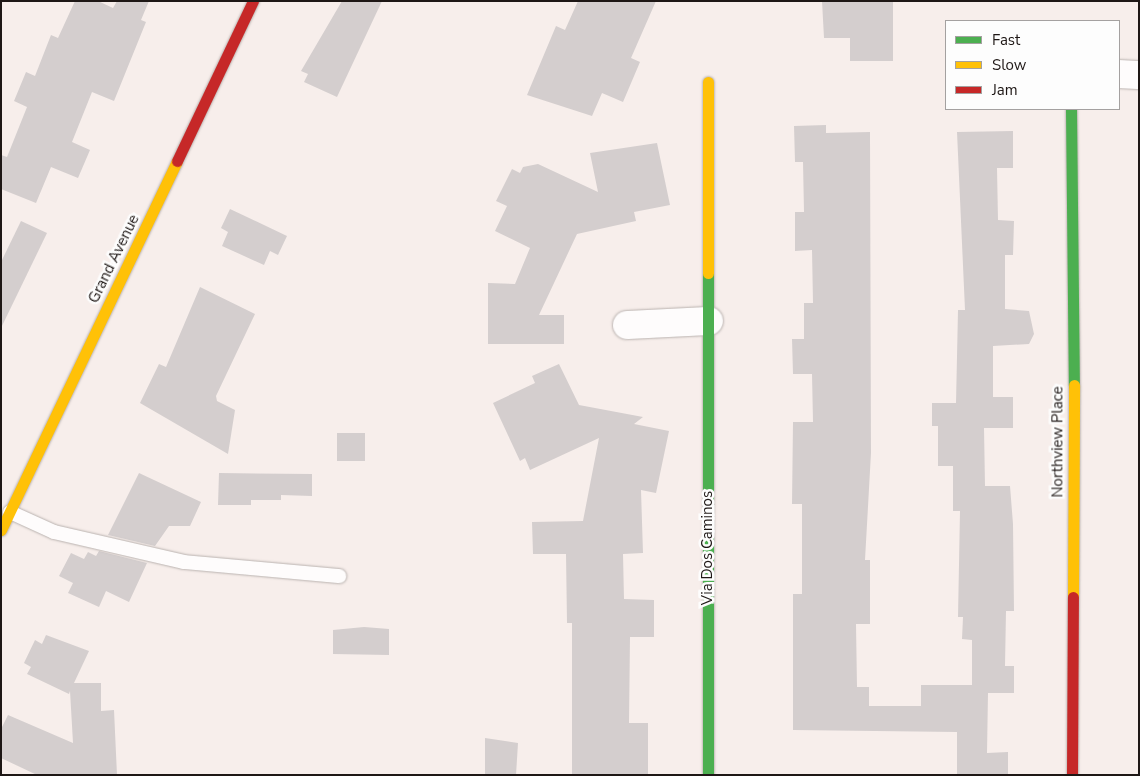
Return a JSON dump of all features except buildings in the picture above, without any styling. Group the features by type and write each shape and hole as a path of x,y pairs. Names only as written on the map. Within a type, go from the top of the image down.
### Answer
{"street":[{"name":"Grand Avenue","path":"1,530 253,1"},
{"path":"1120,74 1139,75"},
{"name":"Via Dos Caminos","path":"708,82 708,775"},
{"name":"Northview Place","path":"1071,110 1075,188 1072,775"},
{"path":"626,326 709,321"}],"lane":[{"path":"10,512 54,532 184,562 339,576"}],"traffic: fast":[{"path":"1071,110 1074,385"},
{"path":"708,273 708,775"}],"traffic: slow":[{"path":"708,82 708,273"},
{"path":"1,530 177,161"},
{"path":"1073,597 1074,385"}],"traffic: jam":[{"path":"177,161 253,1"},
{"path":"1072,775 1073,597"}]}
